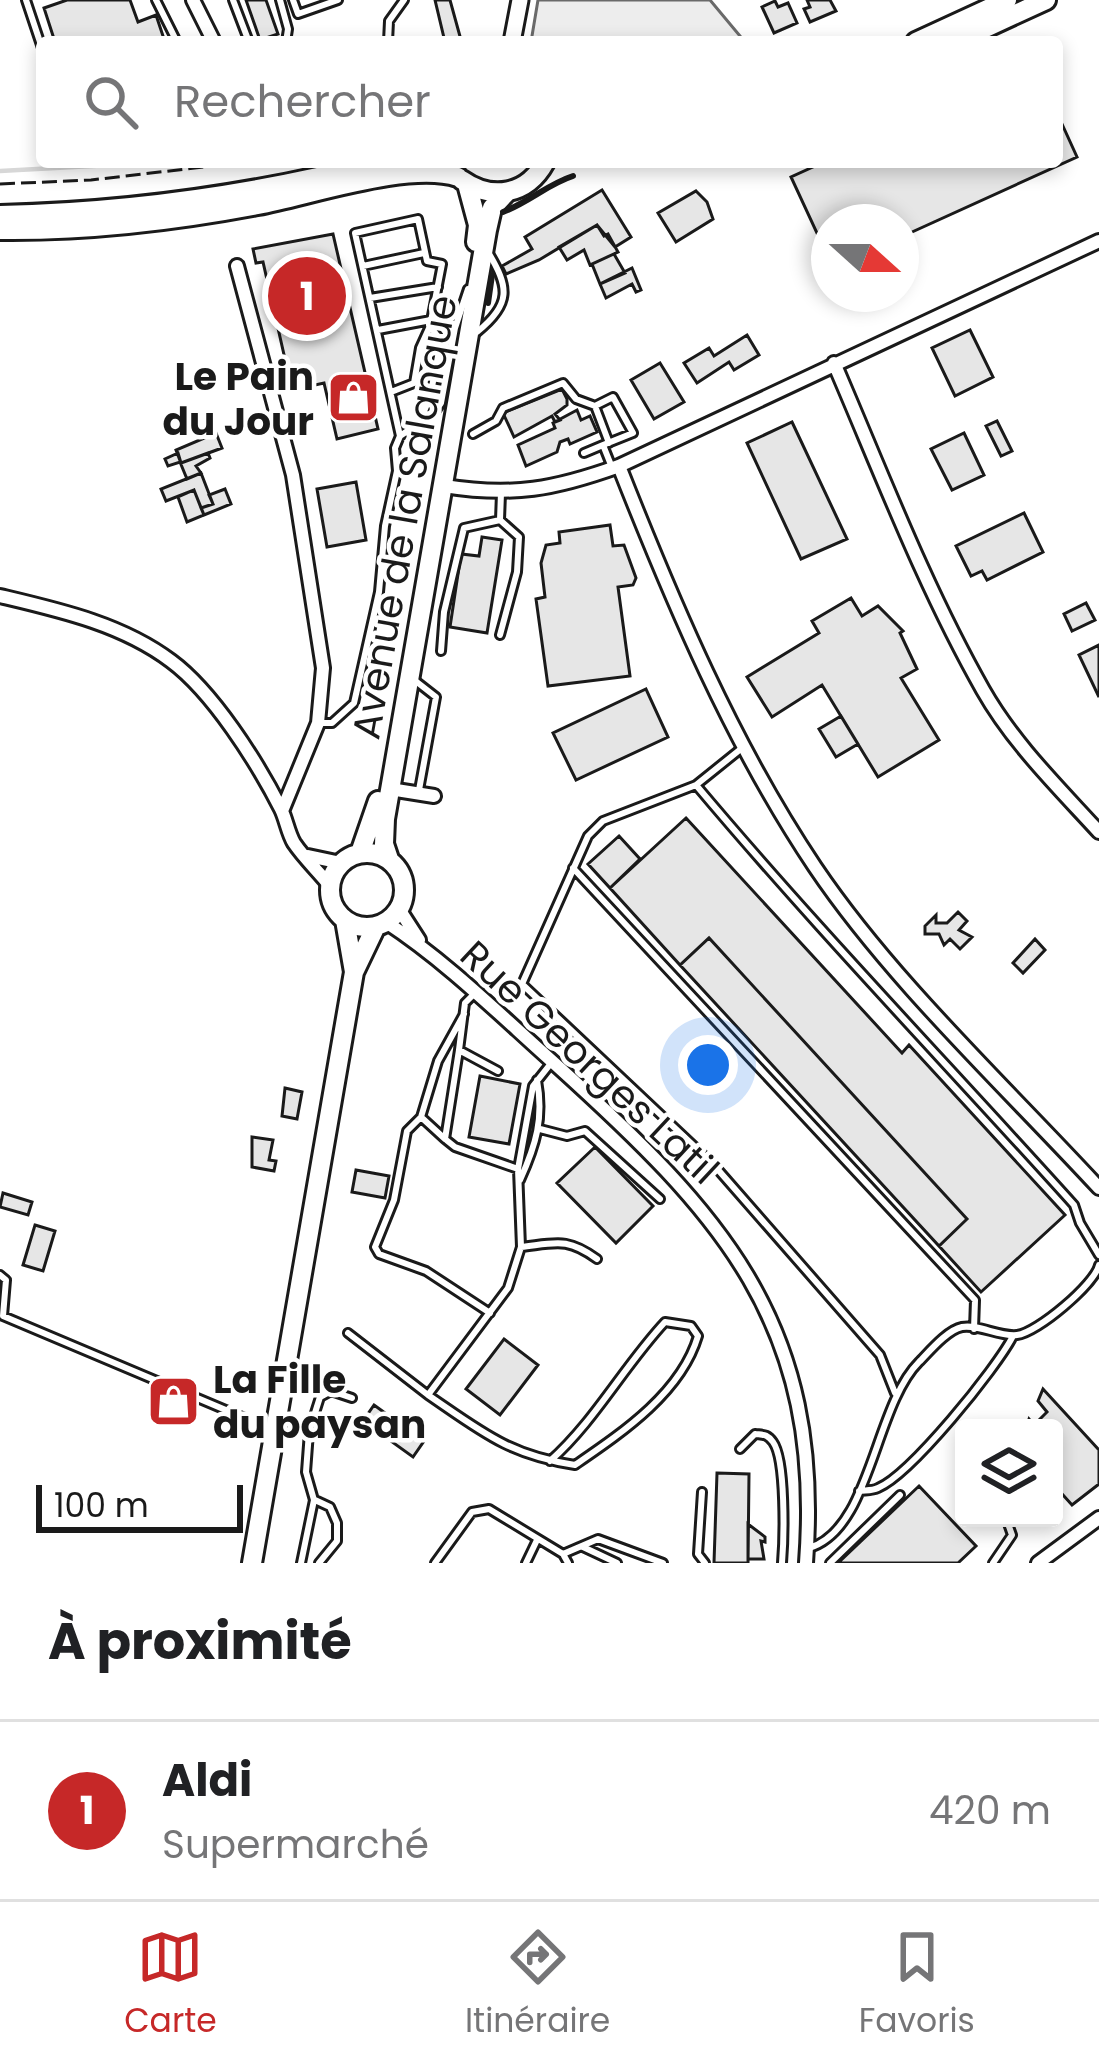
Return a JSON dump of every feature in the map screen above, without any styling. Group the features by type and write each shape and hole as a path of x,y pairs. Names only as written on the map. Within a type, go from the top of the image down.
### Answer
{"main road":[{"path":"929,36 1007,0"},
{"path":"968,36 1046,0"},
{"path":"0,215 184,200 354,168"},
{"path":"0,230 186,216 404,174 458,174 479,190 507,192 530,182 542,168"},
{"name":"Avenue de la Salanque","path":"360,853 374,817 478,225 458,174"},
{"name":"Avenue de la Salanque","path":"389,859 384,844 390,789 484,247 492,208 507,192"},
{"path":"354,972 403,898 402,877 389,859 360,853 341,863 330,886 333,905 345,920 355,925 387,919"},
{"path":"252,1563 354,972 345,920"}],"street":[{"path":"193,0 211,36"},
{"path":"514,36 520,0"},
{"path":"444,486 501,493 546,490 616,468 1099,242"},
{"path":"237,266 293,475 323,668 318,723 283,812"},
{"path":"834,363 984,692 1027,754 1099,832"},
{"path":"616,468 745,746 805,851 855,922 1099,1188"},
{"path":"0,596 61,610 117,631 174,662 237,739 283,812 294,843 330,886"},
{"path":"390,789 434,796"},
{"path":"306,856 341,863"},
{"name":"Rue Georges Latil","path":"387,919 475,992 684,1189 740,1259 759,1292 796,1394 807,1473 806,1556"},
{"path":"1038,1563 1099,1518"}],"lane":[{"path":"26,0 38,36"},
{"path":"156,0 173,36"},
{"path":"232,0 247,36"},
{"path":"280,0 287,36"},
{"path":"293,0 298,14 338,0"},
{"path":"388,36 389,21 404,0"},
{"path":"391,392 414,383 442,264 427,261 418,219 356,233 400,436"},
{"path":"363,266 424,253"},
{"path":"370,298 438,288"},
{"path":"318,723 332,723 354,703 379,592 385,526 397,471 395,448 400,436 441,403 455,328 468,289"},
{"path":"419,423 430,397 440,341 431,323"},
{"path":"378,330 431,323"},
{"path":"472,434 496,421 503,408 563,383 576,399 595,406 613,398 633,433 584,452"},
{"path":"595,406 616,468"},
{"path":"500,520 501,493"},
{"path":"500,520 519,537 517,572 500,635"},
{"path":"441,651 444,612 464,528 500,520"},
{"path":"410,677 436,697 419,794"},
{"path":"745,746 696,785 603,821 588,836 522,984 713,1165 880,1355 895,1393"},
{"path":"696,785 782,887 842,947 1074,1205 1099,1256"},
{"path":"573,868 975,1300 974,1329"},
{"path":"445,1139 465,1003 475,992"},
{"path":"464,1014 438,1061 421,1117 407,1131 394,1200 375,1246 379,1254 426,1271 490,1313"},
{"path":"459,1050 497,1071"},
{"path":"428,1395 508,1288 520,1247 518,1169 537,1080 552,1062"},
{"path":"518,1185 540,1129 537,1080"},
{"path":"421,1117 455,1147 518,1169"},
{"path":"540,1129 567,1136 585,1131 660,1199"},
{"path":"520,1247 576,1244 597,1259"},
{"path":"806,1556 841,1527 895,1393 916,1365 953,1331 964,1327 1012,1336 1029,1333 1085,1287 1099,1265"},
{"path":"0,1275 6,1280 3,1316 274,1431"},
{"path":"348,1333 500,1445 550,1461 575,1465 632,1426 691,1360 698,1336 691,1326 665,1322 574,1440 550,1461"},
{"path":"859,1491 878,1488 930,1442 998,1364 1012,1336"},
{"path":"301,1563 314,1500 306,1472 309,1432 320,1396 331,1390 352,1398"},
{"path":"740,1449 755,1434 774,1443 782,1563"},
{"path":"702,1492 698,1554 705,1563"},
{"path":"830,1563 900,1495"},
{"path":"314,1500 330,1507 337,1523 338,1541 319,1563"},
{"path":"435,1563 472,1512 489,1509 563,1553 568,1563"},
{"path":"993,1563 1012,1534 1009,1527"},
{"path":"563,1553 598,1539 663,1563"},
{"path":"526,1563 537,1540"},
{"path":"583,1547 617,1563"}],"shaded area":[{"path":"538,0 710,0 740,36 532,36"}],"building":[{"path":"67,0 130,0 138,22 156,15 163,36 53,36 44,8"},
{"path":"246,0 266,0 278,34 259,36"},
{"path":"435,0 450,0 460,36 444,36"},
{"path":"807,0 830,0 836,11 810,22 804,9 810,7"},
{"path":"775,1 778,7 788,3 797,23 774,33 762,7"},
{"path":"1063,126 1077,157 1063,163"},
{"path":"811,168 1053,168 919,229 919,204 811,204 811,220 791,177"},
{"path":"602,190 631,237 615,247 597,225 506,274 502,266 532,249 525,237"},
{"path":"696,191 707,202 713,219 676,242 658,213"},
{"path":"597,225 618,252 590,265 584,250 567,260 559,247"},
{"path":"333,234 378,429 337,439 324,383 292,390 263,262 256,263 253,249"},
{"path":"614,254 625,273 600,284 592,264"},
{"path":"632,268 641,290 636,292 632,284 606,298 600,284"},
{"path":"970,330 993,377 955,396 932,348"},
{"path":"747,335 759,355 734,370 729,362 697,383 684,363 709,348 714,356"},
{"path":"660,363 684,402 654,419 631,380"},
{"path":"562,389 567,405 555,414 560,420 555,422 552,416 514,437 503,413"},
{"path":"577,410 581,420 590,416 597,432 570,444 568,439 560,442 557,452 526,466 518,445 555,428 553,423"},
{"path":"997,421 1012,451 1001,456 986,426"},
{"path":"792,422 847,539 801,559 747,443"},
{"path":"216,433 222,448 181,463 176,450"},
{"path":"964,433 984,475 952,490 931,449"},
{"path":"178,453 181,463 208,453 210,458 196,466 201,473 187,479 180,462 168,466 165,459"},
{"path":"201,473 213,504 201,508 194,490 166,501 161,489"},
{"path":"356,482 366,540 327,547 317,489"},
{"path":"225,489 231,504 204,515 201,508 213,504 209,495"},
{"path":"194,490 204,515 187,522 178,497"},
{"path":"1024,513 1043,552 987,580 982,571 971,576 956,546"},
{"path":"610,525 613,546 624,545 636,578 633,585 618,587 630,676 548,686 536,599 545,597 541,563 546,545 560,543 559,532"},
{"path":"482,537 502,540 487,633 450,627 461,554 479,556"},
{"path":"851,598 862,616 878,606 903,631 917,669 901,678 939,740 878,777 822,685 772,717 747,677 819,633 812,621"},
{"path":"1086,603 1095,620 1072,631 1064,614"},
{"path":"1099,645 1099,697 1079,655"},
{"path":"646,689 668,737 576,780 553,733"},
{"path":"841,716 858,744 836,757 819,729"},
{"path":"686,818 902,1053 909,1045 1065,1215 981,1292 939,1246 967,1219 709,938 680,965 610,888"},
{"path":"619,836 640,859 610,888 588,864"},
{"path":"958,912 967,921 959,930 972,937 960,949 950,939 944,945 939,934 925,934 925,926 936,915 936,923 947,923"},
{"path":"709,938 967,1219 939,1246 680,965"},
{"path":"1035,939 1045,950 1023,973 1013,963"},
{"path":"480,1076 520,1084 509,1144 469,1137"},
{"path":"285,1088 302,1092 297,1119 282,1116"},
{"path":"252,1137 273,1140 269,1160 276,1161 274,1171 252,1167"},
{"path":"595,1147 653,1206 616,1243 557,1183"},
{"path":"356,1170 389,1176 385,1198 352,1192"},
{"path":"3,1193 32,1202 28,1215 0,1207"},
{"path":"35,1225 55,1231 43,1271 23,1265"},
{"path":"504,1339 538,1365 500,1415 466,1389"},
{"path":"1043,1389 1099,1450 1099,1484 1072,1505 1063,1495 1063,1419 1040,1419 1047,1412 1038,1401"},
{"path":"374,1405 424,1441 413,1457 363,1421"},
{"path":"717,1473 749,1474 748,1563 714,1563"},
{"path":"919,1486 976,1546 958,1563 838,1563"},
{"path":"748,1524 765,1537 761,1541 764,1559 748,1559"}],"waterway":[{"path":"0,171 55,168"}],"fence":[{"path":"0,184 195,168"}],"wall":[{"path":"503,212 573,176"},
{"path":"488,303 492,275"}],"place":[{"name":"Aldi","path":"307,296"},
{"name":"Le Pain du Jour","path":"353,398"},
{"name":"La Fille du paysan","path":"174,1401"}]}
